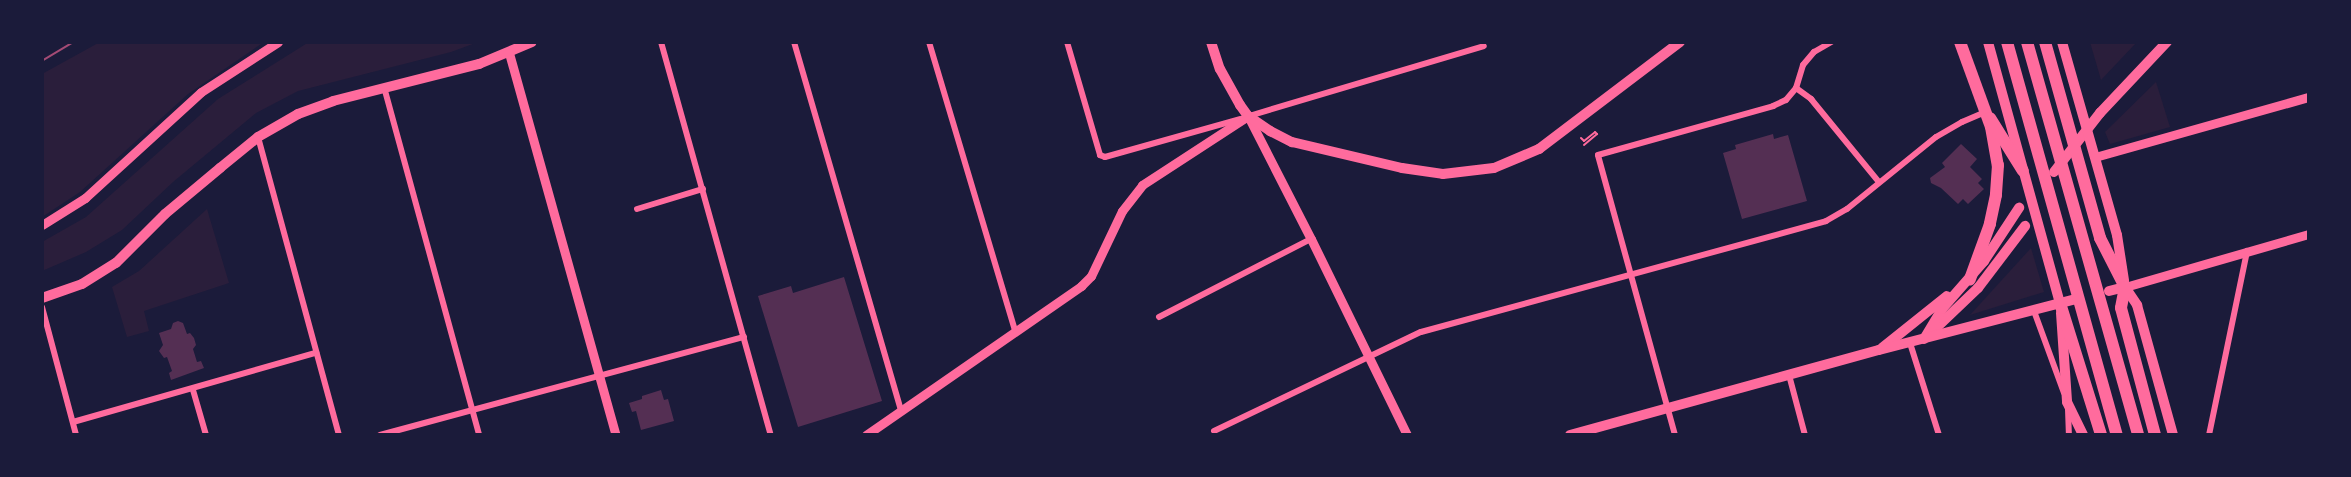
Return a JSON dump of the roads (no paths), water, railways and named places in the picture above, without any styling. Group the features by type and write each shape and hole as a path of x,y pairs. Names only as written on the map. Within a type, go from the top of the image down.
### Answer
{"highway":[{"path":"1960,42 1986,112 1997,157 1997,184 1990,224 1970,279"},
{"path":"2007,42 2117,435"},
{"path":"2027,42 2138,435"},
{"path":"2045,42 2100,238 2125,287 2121,308 2155,435"},
{"path":"1986,112 2004,136 2023,171"},
{"path":"2066,302 2101,435"}],"main road":[{"path":"42,298 82,284 116,263 165,214 258,137 298,114 333,101 479,64 532,42"},
{"path":"1211,42 1220,69 1248,116 1292,142 1387,164 1443,174 1483,171 1511,163 1539,149 1680,42"},
{"path":"1988,42 2042,235 2066,302 2067,402 2084,435"},
{"path":"2062,42 2117,235 2125,287 2137,305 2173,435"},
{"path":"2054,172 2100,113 2167,42"},
{"path":"1924,339 1942,309 1970,279 2019,208"},
{"path":"1924,339 1982,284 2025,226"},
{"path":"1879,350 1970,279"},
{"path":"2109,291 2125,287"},
{"path":"1570,435 1879,350 2066,302"}],"street":[{"path":"42,225 85,198 201,92 278,42"},
{"path":"661,42 771,435"},
{"path":"795,42 901,410"},
{"path":"929,42 1015,332"},
{"path":"1067,42 1100,155 1105,157 1484,46"},
{"path":"1675,435 1598,155 1773,106 1786,100 1796,88 1803,65 1814,52 1831,42"},
{"path":"509,53 558,219 616,435"},
{"path":"384,87 479,435"},
{"path":"1796,88 1811,99 1879,183"},
{"path":"2095,157 2309,97"},
{"path":"1214,431 1421,332 1826,221 1848,209 1936,137 1986,112"},
{"path":"866,435 1081,286 1091,276 1122,211 1142,185 1248,116"},
{"path":"1248,116 1407,435"},
{"path":"258,137 339,435"},
{"path":"637,209 703,189"},
{"path":"2125,287 2309,234"},
{"path":"1159,317 1311,239"},
{"path":"2209,435 2247,251"},
{"path":"42,307 76,435"},
{"path":"2034,311 2067,402 2069,435"},
{"path":"380,435 744,337"},
{"path":"1910,343 1932,406 1939,435"},
{"path":"73,422 193,390 316,353"},
{"path":"1789,375 1805,435"},
{"path":"193,390 206,435"}],"tram line":[{"path":"42,61 74,42"}]}
